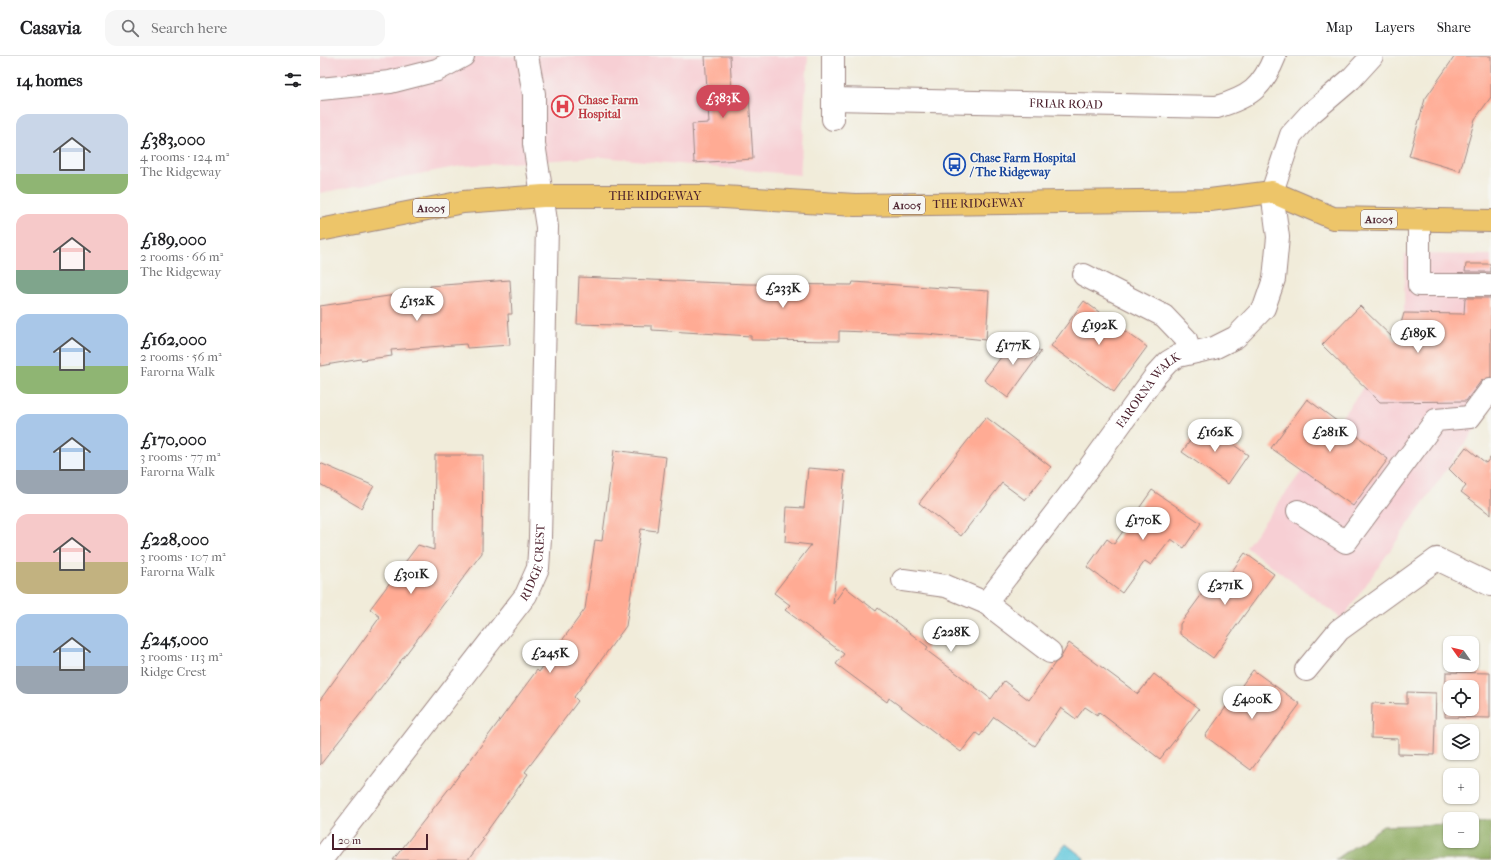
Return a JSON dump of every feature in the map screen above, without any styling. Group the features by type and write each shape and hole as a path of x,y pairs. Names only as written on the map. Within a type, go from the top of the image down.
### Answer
{"main road":[{"name":"THE RIDGEWAY","path":"320,230 463,202 542,196 707,196 855,205 1210,200 1272,192"},
{"name":"A1005","path":"1272,192 1333,218 1491,221"}],"street":[{"path":"320,89 390,82 437,70 463,56"},
{"name":"FRIAR ROAD","path":"833,56 833,109 1217,107 1242,99 1257,87 1269,71 1275,56"},
{"path":"1272,192 1291,135 1310,114 1351,79 1372,56"},
{"name":"RIDGE CREST","path":"321,860 526,595 538,568 548,227 534,144 534,94 530,58"},
{"name":"FARORNA WALK","path":"986,603 1073,490 1156,375 1168,362 1178,356 1214,348 1236,337 1264,308 1274,279 1278,237 1272,192"},
{"path":"1419,219 1420,285 1491,285"},
{"path":"1084,275 1164,316 1186,339 1189,353"},
{"path":"1298,511 1346,542 1436,420 1470,417 1491,388"},
{"path":"1306,670 1339,630 1437,559 1491,585"},
{"path":"903,580 946,586 986,603 1050,652"}],"shaded area":[{"name":"Chase Farm Hospital","path":"320,56 808,56 800,175 601,157 461,166 320,193"},
{"path":"1405,254 1491,255 1491,406 1342,619 1246,547 1394,346 1404,313"}],"green space":[{"path":"1491,822 1491,860 1335,860 1383,826 1443,824 1443,848 1479,848 1479,823"}],"water":[{"path":"1066,844 1084,858 1083,860 1053,860"}],"building":[{"path":"705,56 730,56 732,96 749,95 753,159 694,163 692,124 709,123"},
{"path":"1455,56 1491,56 1491,97 1475,119 1460,171 1409,156 1425,99"},
{"path":"1466,264 1491,264 1491,272 1465,272"},
{"path":"579,277 747,284 852,285 853,282 989,291 986,340 927,334 839,331 839,341 751,340 751,336 652,330 652,326 577,324"},
{"path":"510,280 512,314 508,314 510,345 467,348 466,344 391,350 392,356 361,359 320,366 320,306 430,290 430,286"},
{"path":"1465,298 1491,298 1491,377 1481,381 1466,401 1380,402 1322,345 1360,306 1396,341 1404,313 1464,314"},
{"path":"1084,301 1147,347 1114,392 1051,346"},
{"path":"1018,334 1041,352 1008,398 984,380"},
{"path":"1307,399 1388,459 1353,506 1271,448"},
{"path":"986,417 1051,467 1025,500 1002,483 961,536 919,503"},
{"path":"1203,423 1248,455 1228,484 1182,452"},
{"path":"1466,447 1486,463 1491,457 1491,515 1461,492 1466,486 1449,469"},
{"path":"614,450 666,457 657,531 641,529 626,626 574,697 578,701 525,772 528,774 468,860 393,860 451,786 537,670 539,672 585,609 595,540 602,541"},
{"path":"435,455 483,455 482,553 369,703 320,765 320,700 380,617 370,609 418,545 434,550"},
{"path":"320,463 374,486 361,508 320,484"},
{"path":"808,468 845,471 833,604 845,587 876,611 878,608 928,647 926,650 991,699 1004,681 1029,700 1055,663 1060,659 1069,643 1138,694 1154,674 1199,709 1160,759 1099,712 1097,715 1085,707 1076,719 1061,708 1035,746 994,717 980,736 976,733 961,752 889,698 887,702 836,664 844,654 785,610 790,605 774,593 811,545 785,542 787,507 804,508"},
{"path":"1152,490 1201,523 1184,548 1171,539 1151,565 1145,561 1122,593 1087,567 1107,539 1114,544"},
{"path":"1245,553 1274,574 1213,658 1180,634 1180,624 1211,582 1220,588"},
{"path":"1253,670 1300,704 1251,770 1205,736"},
{"path":"1446,672 1490,673 1490,718 1445,717 1479,716 1479,680 1446,680"},
{"path":"1407,692 1436,693 1434,755 1398,754 1398,739 1371,738 1372,703 1407,704"}],"place":[{"name":"Chase Farm Hospital","path":"562,107"},
{"name":"Chase Farm Hospital / The Ridgeway","path":"954,165"}]}
